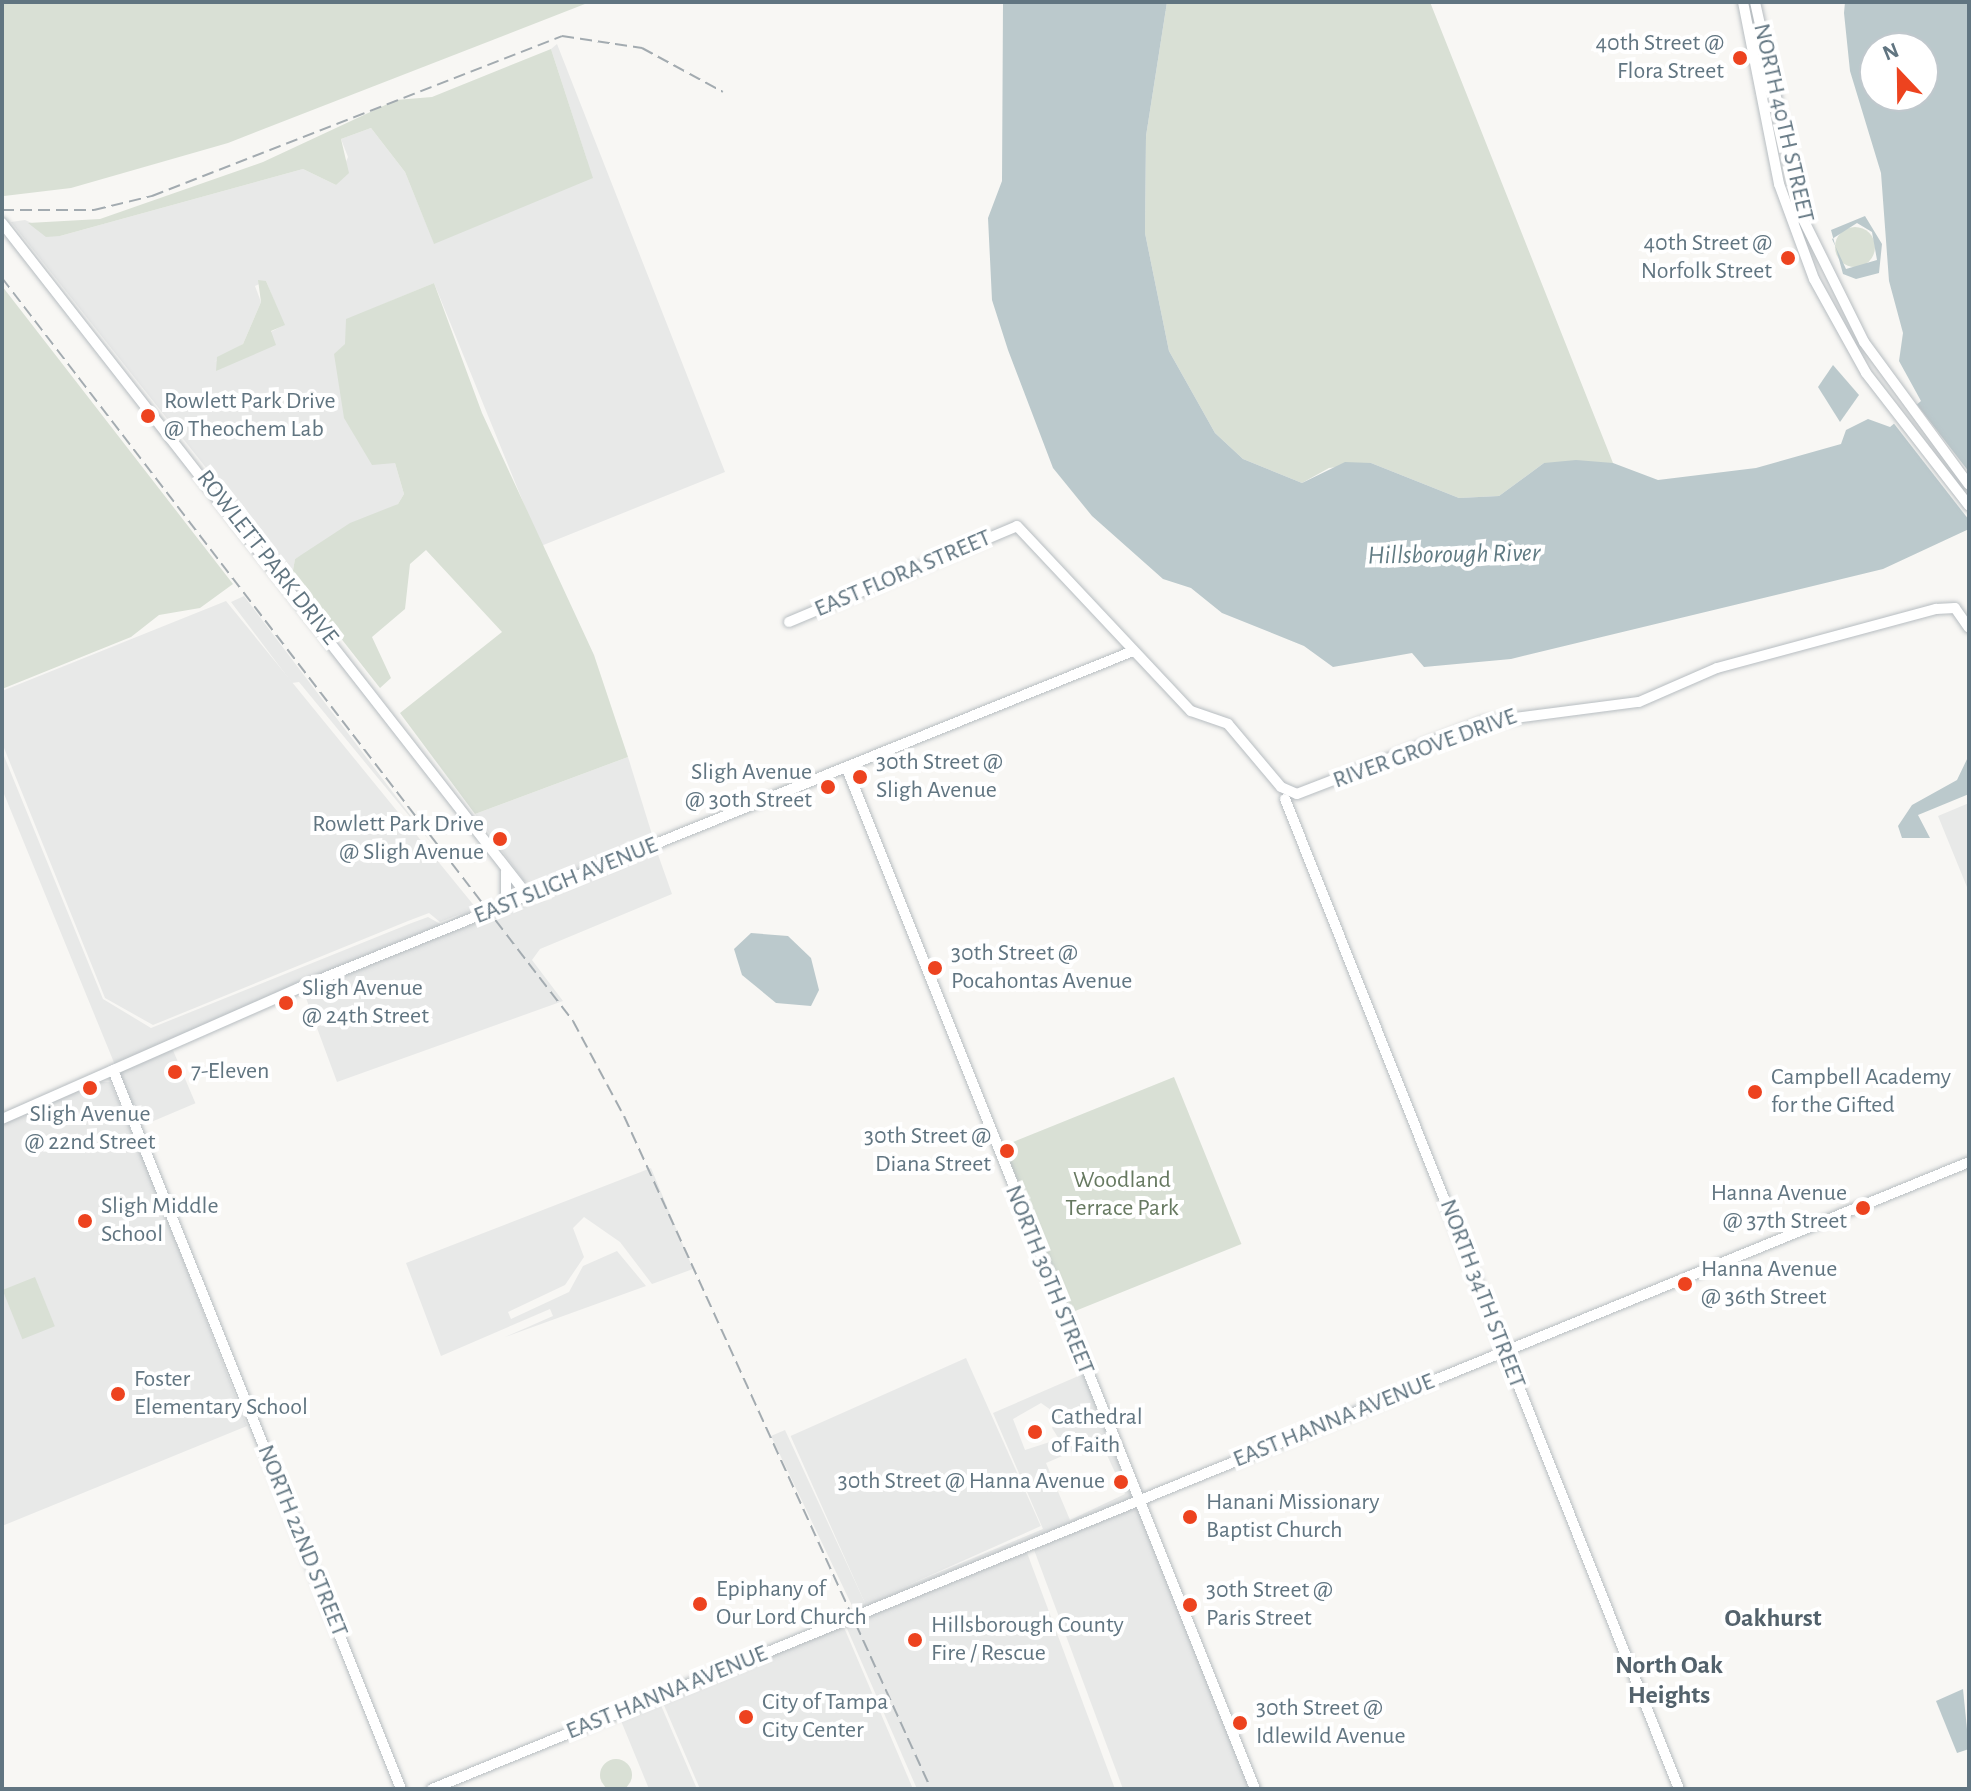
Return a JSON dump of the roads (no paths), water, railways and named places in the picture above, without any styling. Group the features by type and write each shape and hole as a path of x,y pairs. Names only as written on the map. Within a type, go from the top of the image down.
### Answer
{"street":[{"name":"NORTH 40TH STREET","path":"1743,2 1790,219 1846,341 1969,506"},
{"name":"NORTH 40TH STREET","path":"1755,2 1803,219 1858,332 1909,407 1969,485"},
{"name":"ROWLETT PARK DRIVE","path":"2,223 528,896"},
{"name":"EAST FLORA STREET","path":"789,622 1017,526"},
{"name":"RIVER GROVE DRIVE","path":"1017,526 1191,711 1228,724 1281,787 1297,794 1484,722 1639,702 1717,668 1936,609 1955,608 1969,628"},
{"name":"EAST SLIGH AVENUE","path":"2,1119 506,904 847,769 1133,651"},
{"name":"NORTH 30TH STREET","path":"847,769 1137,1501 1255,1789"},
{"name":"NORTH 34TH STREET","path":"1285,799 1679,1789"},
{"path":"505,865 506,904"},
{"name":"NORTH 22ND STREET","path":"113,1070 401,1789"},
{"name":"EAST HANNA AVENUE","path":"432,1789 1969,1162"}],"water":[{"name":"Hillsborough River","path":"1003,2 1167,2 1146,136 1145,233 1169,351 1215,433 1243,459 1302,483 1345,462 1371,463 1459,498 1499,496 1544,463 1576,460 1613,463 1658,480 1756,468 1841,444 1846,430 1868,419 1890,427 1921,401 1899,361 1903,333 1889,281 1881,173 1862,112 1939,112 1939,32 1859,32 1859,101 1850,71 1845,2 1969,2 1969,529 1883,569 1511,659 1424,667 1412,653 1333,667 1304,646 1222,613 1191,588 1163,579 1092,516 1053,468 992,300 988,218 1002,181"},
{"path":"1865,216 1882,244 1879,273 1856,279 1843,274 1836,246 1846,269 1877,260 1872,232 1857,223 1833,238 1831,230"},
{"path":"1833,365 1859,395 1840,422 1818,387"},
{"path":"1969,755 1969,794 1918,815 1930,838 1902,838 1898,826 1912,805 1957,780"},
{"path":"751,933 788,936 811,958 819,990 811,1006 776,1003 742,975 734,949"},
{"path":"1963,1689 1969,1749 1957,1753 1936,1701"}],"railway":[{"path":"2,210 94,210 152,196 562,36 642,48 723,92"},
{"path":"2,278 573,1021 624,1116 931,1789"}],"place":[{"name":"40th Street @ Flora Street","path":"1740,58"},
{"name":"40th Street @ Norfolk Street","path":"1788,258"},
{"name":"Rowlett Park Drive @ Theochem Lab","path":"148,416"},
{"name":"30th Street @ Sligh Avenue","path":"860,777"},
{"name":"Sligh Avenue @ 30th Street","path":"828,787"},
{"name":"Rowlett Park Drive @ Sligh Avenue","path":"500,839"},
{"name":"30th Street @ Pocahontas Avenue","path":"935,968"},
{"name":"Sligh Avenue @ 24th Street","path":"286,1003"},
{"name":"7-Eleven","path":"175,1072"},
{"name":"Sligh Avenue @ 22nd Street","path":"90,1088"},
{"name":"Campbell Academy for the Gifted","path":"1755,1092"},
{"name":"30th Street @ Diana Street","path":"1007,1151"},
{"name":"Hanna Avenue @ 37th Street","path":"1863,1208"},
{"name":"Sligh Middle School","path":"85,1221"},
{"name":"Hanna Avenue @ 36th Street","path":"1685,1284"},
{"name":"Foster Elementary School","path":"118,1394"},
{"name":"Cathedral of Faith","path":"1035,1432"},
{"name":"30th Street @ Hanna Avenue","path":"1121,1482"},
{"name":"Hanani Missionary Baptist Church","path":"1190,1517"},
{"name":"Epiphany of Our Lord Church","path":"700,1604"},
{"name":"30th Street @ Paris Street","path":"1190,1605"},
{"name":"Hillsborough County Fire / Rescue","path":"915,1640"},
{"name":"City of Tampa City Center","path":"746,1717"},
{"name":"30th Street @ Idlewild Avenue","path":"1240,1723"}],"district":[{"name":"Oakhurst","path":"1773,1619"},
{"name":"North Oak Heights","path":"1669,1681"}],"park label":[{"name":"Woodland Terrace Park","path":"1122,1195"}]}
